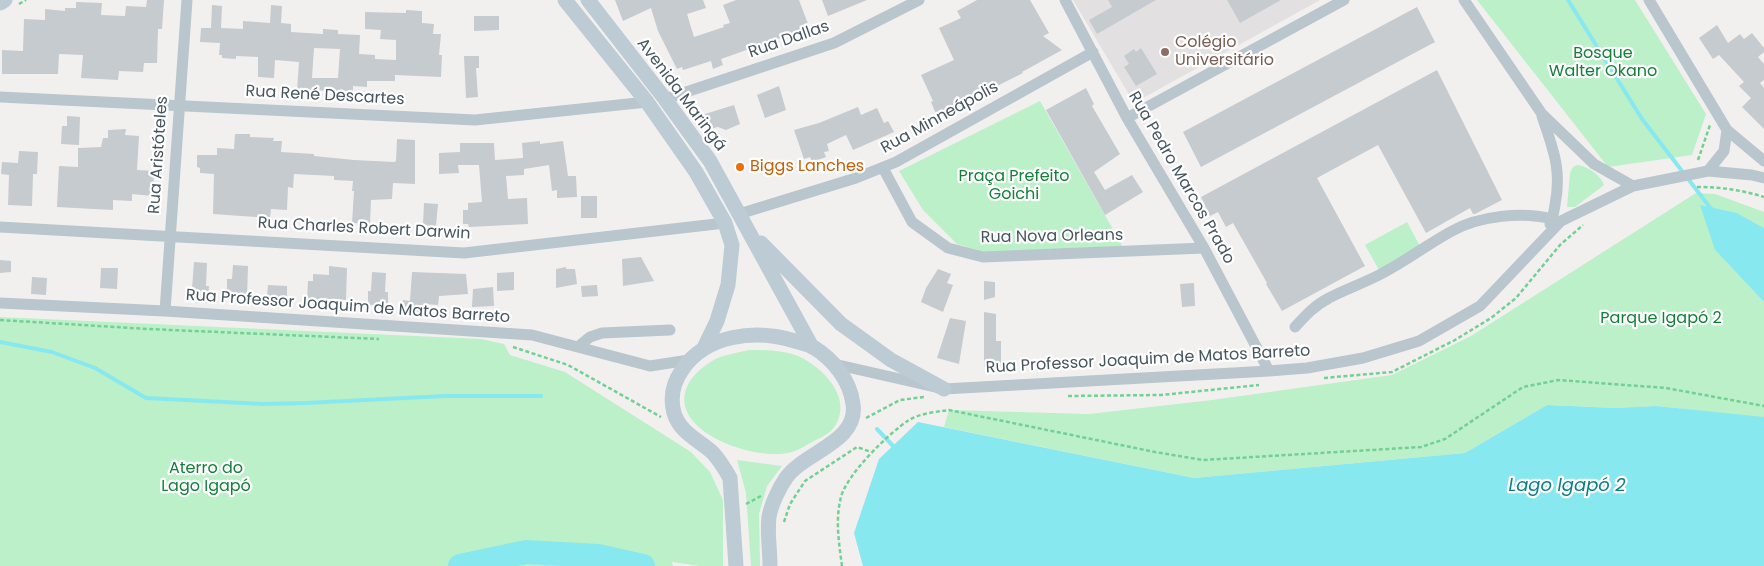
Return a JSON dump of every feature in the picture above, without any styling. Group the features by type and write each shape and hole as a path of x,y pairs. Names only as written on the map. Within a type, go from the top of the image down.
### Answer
{"main road":[{"path":"0,3 5,0"},
{"name":"Avenida Maringá","path":"565,0 648,102 696,172 724,223 732,245 728,285 717,321 704,348"},
{"name":"Avenida Maringá","path":"588,0 665,99 710,161 812,347"},
{"path":"748,229 841,324 891,360 944,389"},
{"name":"Avenida Maringá","path":"736,566 730,478 724,467 712,453 682,429 675,416 672,402 676,379 689,360 704,348 725,339 755,335 782,337 812,347 834,364 850,386 854,406 850,427"},
{"path":"770,566 769,517 774,501 786,478 806,459 828,447 850,427"}],"street":[{"name":"Rua Aristóteles","path":"165,311 187,0"},
{"name":"Rua Dallas","path":"665,99 834,43 919,0"},
{"name":"Rua Pedro Marcos Prado","path":"1064,0 1127,118 1204,248 1269,372"},
{"path":"1127,118 1344,0"},
{"path":"1464,0 1542,114 1594,164 1633,186"},
{"path":"1649,0 1727,130 1764,161"},
{"name":"Rua Minneápolis","path":"739,214 883,168 1093,52"},
{"name":"Rua René Descartes","path":"0,97 475,120 648,102"},
{"path":"1539,244 1552,219 1557,196 1558,175 1557,162 1542,114"},
{"path":"1707,172 1724,151 1727,130"},
{"name":"Rua Nova Orleans","path":"883,168 912,222 948,248 974,255 983,257 1204,248"},
{"name":"Rua Professor Joaquim de Matos Barreto","path":"834,364 944,389 1269,372 1307,368 1363,358 1419,342 1480,306 1561,221 1633,186 1707,172 1752,175 1764,178"},
{"path":"1295,327 1308,313 1328,298 1381,274 1454,230 1484,220 1510,216 1540,216 1552,219"},
{"name":"Rua Charles Robert Darwin","path":"0,227 464,252 724,223"},
{"name":"Rua Professor Joaquim de Matos Barreto","path":"0,303 165,311 532,335 650,366 689,360"},
{"path":"578,346 590,337 602,333 670,330"}],"path":[{"path":"1698,160 1711,121"},
{"path":"1696,187 1739,190 1764,197"},
{"path":"1315,379 1392,372 1455,340 1491,318 1516,298 1560,245 1588,221"},
{"path":"0,320 148,329 385,339"},
{"path":"513,347 568,366 682,429"},
{"path":"842,566 837,527 841,496 855,471 871,452 908,420 922,414 949,410 1203,460 1421,447 1444,439 1523,387 1558,380 1666,388 1764,406"},
{"path":"1061,396 1161,395 1267,384"},
{"path":"850,427 900,400 931,397 944,389"},
{"path":"783,524 790,504 805,481 857,447 871,452"},
{"path":"732,506 741,506 762,496 774,501"}],"shaded area":[{"name":"Colégio Universitário","path":"1073,0 1320,0 1134,103"}],"green space":[{"name":"Bosque Walter Okano","path":"1477,0 1635,0 1706,114 1692,155 1608,167"},
{"name":"Praça Prefeito Goichi","path":"1040,101 1123,247 987,253 957,244 923,210 899,171"},
{"path":"1577,165 1593,172 1604,185 1575,207 1567,207 1570,173 1573,167"},
{"name":"Parque Igapó 2","path":"1696,193 1715,194 1764,212 1764,228 1737,213 1715,250 1764,302 1764,418 1656,406 1616,408 1547,405 1465,453 1194,478 944,427 949,410 1089,414 1212,400 1392,375 1471,336"},
{"path":"1407,222 1421,248 1379,270 1365,245"},
{"name":"Aterro do Lago Igapó","path":"0,317 481,339 504,344 510,355 565,372 691,452 710,472 723,500 723,566 700,566 672,562 673,566 0,566"},
{"path":"749,350 774,351 798,356 808,361 827,377 839,397 841,408 839,419 828,434 792,452 776,454 736,447 716,439 699,427 688,414 684,398 690,381 703,367 716,359"},
{"path":"737,460 782,466 767,486 759,514 760,566 751,566 746,493"}],"water":[{"path":"1700,205 1737,213 1764,228 1764,302 1715,250"},
{"name":"Lago Igapó 2","path":"1547,405 1616,408 1656,406 1764,417 1764,566 863,566 854,533 879,459 918,422 1194,478 1465,453"}],"building":[{"path":"147,0 164,0 162,29 158,29 157,63 144,63 143,72 119,71 118,80 81,78 83,55 59,54 58,74 2,74 2,50 23,51 24,19 45,20 45,9 65,11 65,8 76,8 76,2 102,3 101,15 125,16 126,6 146,7"},
{"path":"615,0 703,0 706,8 687,14 694,37 724,27 723,25 730,23 723,5 736,0 799,0 808,24 805,26 806,29 721,59 723,65 713,69 711,61 683,70 682,67 677,69 658,31 651,8 623,21"},
{"path":"822,0 867,0 828,16"},
{"path":"977,0 1030,0 1049,33 1043,36 1062,50 995,87 997,92 984,98 981,92 936,114 931,102 933,101 921,75 954,60 939,28 961,18 957,11"},
{"path":"1108,0 1156,0 1097,34 1089,20 1112,7"},
{"path":"1227,0 1281,0 1240,23"},
{"path":"212,5 222,6 221,28 243,29 243,21 270,23 271,5 282,6 281,23 291,24 291,32 323,34 323,29 338,30 338,34 360,35 359,54 375,55 375,59 396,60 396,40 380,39 381,30 365,29 365,12 406,13 406,10 422,11 422,23 434,24 433,34 441,34 439,55 442,55 441,77 395,75 395,81 367,81 367,87 353,86 353,91 297,90 299,62 275,60 274,78 258,77 258,57 236,56 236,59 222,58 222,55 219,55 220,43 200,42 201,28 211,28","holes":["314,48 340,49 338,78 312,78"]},
{"path":"1417,7 1435,42 1201,167 1183,132"},
{"path":"474,16 499,16 499,30 474,31"},
{"path":"1717,25 1728,43 1740,34 1744,39 1752,33 1764,48 1764,52 1758,57 1764,64 1764,80 1760,83 1764,88 1764,129 1742,107 1751,98 1739,86 1744,82 1719,55 1713,59 1699,38"},
{"path":"1141,48 1157,74 1136,86 1124,67 1129,64 1124,56 1134,49 1136,52"},
{"path":"464,56 479,56 479,68 476,68 478,97 466,98"},
{"path":"1437,70 1502,200 1475,214 1473,214 1470,208 1426,233 1378,145 1317,178 1365,266 1282,311 1233,223 1226,227 1218,212 1210,216 1201,197"},
{"path":"779,86 786,110 765,118 757,95"},
{"path":"1086,88 1094,104 1092,106 1120,154 1094,172 1105,190 1132,175 1143,192 1105,215 1046,110"},
{"path":"734,105 740,124 726,130 718,127 710,129 705,114"},
{"path":"858,107 861,115 877,108 884,123 888,121 894,132 853,150 846,135 827,144 829,151 824,152 826,157 812,162 810,157 804,159 794,130 819,123"},
{"path":"67,116 80,117 79,145 61,144 62,126 67,126"},
{"path":"126,129 125,135 139,136 137,170 154,171 153,196 132,194 132,201 113,200 113,210 57,207 59,166 78,167 78,148 101,147 103,138 108,138 108,130"},
{"path":"235,134 250,134 250,137 274,138 273,141 282,141 281,152 314,154 314,156 354,160 394,162 396,161 397,139 415,140 415,184 393,183 392,199 371,200 370,224 352,223 353,181 334,180 334,176 294,174 293,188 288,187 287,210 271,209 270,218 213,214 214,174 200,173 200,168 197,167 197,155 217,155 217,148 234,149"},
{"path":"540,141 540,144 563,141 568,176 576,176 577,197 557,198 557,190 552,191 549,165 524,169 524,175 506,176 508,199 527,198 528,224 469,227 468,224 463,224 463,210 468,210 468,203 482,202 479,165 458,165 459,173 439,174 439,153 460,152 460,143 494,143 495,160 523,158 522,143"},
{"path":"19,151 38,152 37,174 33,174 32,206 8,205 9,175 1,174 2,162 18,163"},
{"path":"581,196 597,196 597,218 581,218"},
{"path":"424,203 438,204 436,226 423,225"},
{"path":"641,257 654,281 623,286 622,259"},
{"path":"0,260 11,261 11,272 0,273"},
{"path":"194,262 207,263 206,286 209,286 208,303 191,302"},
{"path":"233,265 248,266 247,298 231,298 231,296 227,295 227,279 232,279"},
{"path":"329,266 347,268 346,300 328,299 328,302 307,300 308,281 313,281 313,274 329,275"},
{"path":"566,267 566,269 575,269 577,284 556,288 556,269"},
{"path":"101,268 118,268 117,289 100,288"},
{"path":"938,269 951,274 947,283 953,285 943,312 921,302 926,288"},
{"path":"372,272 386,273 385,292 388,292 388,306 368,305 368,291 371,291"},
{"path":"412,272 466,274 468,294 439,296 438,305 425,304 425,312 402,311 403,300 410,301"},
{"path":"514,272 514,290 497,291 497,273"},
{"path":"32,277 47,278 46,295 31,294"},
{"path":"984,281 995,282 995,297 984,300"},
{"path":"1194,283 1195,306 1182,307 1180,284"},
{"path":"268,285 287,286 287,300 284,299 284,306 271,305 271,297 267,297"},
{"path":"597,285 598,296 582,297 581,286"},
{"path":"493,287 494,306 472,307 473,289"},
{"path":"984,312 996,314 996,341 1001,341 1001,367 984,367"},
{"path":"950,318 966,321 959,364 937,358"}],"waterway":[{"path":"1568,0 1642,119 1712,210"},
{"path":"0,342 52,352 95,368 146,398 263,404 445,396 541,396"},
{"path":"877,429 895,448"},
{"path":"460,566 526,552 598,556 643,566"}],"place":[{"name":"Colégio Universitário","path":"1165,52"},
{"name":"Biggs Lanches","path":"740,167"}]}
